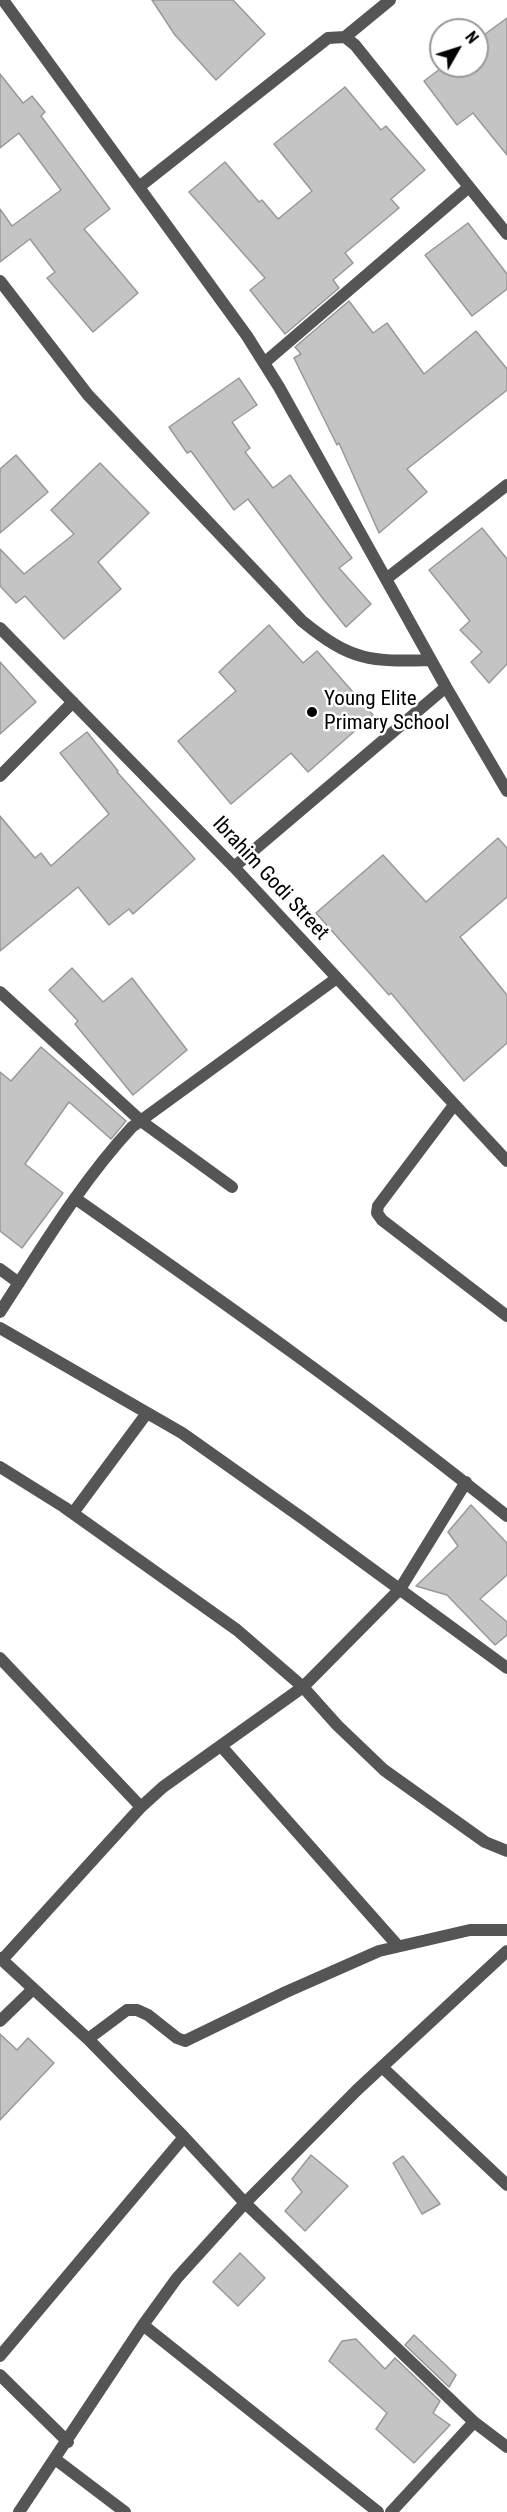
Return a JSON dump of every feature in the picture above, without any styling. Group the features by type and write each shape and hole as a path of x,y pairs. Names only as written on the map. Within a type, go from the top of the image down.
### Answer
{"street":[{"path":"3,0 247,336 507,790"},
{"path":"139,187 328,38 345,37 390,0"},
{"path":"345,37 355,45 507,234"},
{"path":"264,363 469,187"},
{"path":"0,281 88,395 302,621 326,641 351,654 382,662 431,660"},
{"path":"386,579 506,489"},
{"name":"Ibrahim Godi Street","path":"0,628 234,867 507,1161"},
{"path":"234,867 446,687"},
{"path":"0,776 73,702"},
{"path":"0,1312 76,1199 118,1142 141,1121 337,978"},
{"path":"0,992 141,1121 232,1187"},
{"path":"454,1105 378,1206 377,1213 382,1220 507,1316"},
{"path":"76,1199 235,1310 466,1482 507,1516"},
{"path":"0,1269 19,1283"},
{"path":"0,1328 182,1433 507,1668"},
{"path":"74,1513 147,1413"},
{"path":"0,1467 74,1513 237,1630 303,1687 337,1725 384,1770 486,1842 507,1851"},
{"path":"466,1482 400,1589 303,1687 164,1787 141,1808 1,1959 32,1990 88,2039 245,2203 474,2422 507,2447"},
{"path":"0,1659 141,1808"},
{"path":"221,1746 398,1946"},
{"path":"88,2039 127,2010 137,2010 148,2015 177,2038 185,2041 286,1992 379,1951 470,1930 507,1930"},
{"path":"19,2512 68,2442 143,2325 177,2278 245,2203 382,2067 507,1951"},
{"path":"0,2021 32,1990"},
{"path":"382,2067 507,2185"},
{"path":"0,2356 184,2137"},
{"path":"143,2325 378,2512"},
{"path":"0,2375 68,2442"},
{"path":"391,2512 474,2422"},
{"path":"55,2459 125,2512"}],"building":[{"path":"152,0 233,0 265,34 216,80 175,35"},
{"path":"507,18 507,155 473,113 457,125 424,81 429,77 489,78 489,31"},
{"path":"0,74 23,103 32,96 45,112 41,116 110,209 84,229 138,293 93,332 47,278 55,272 30,239 0,262 0,209 12,226 61,190 19,133 0,148"},
{"path":"345,87 381,130 386,126 425,170 391,199 399,208 345,253 353,263 333,280 339,288 285,334 250,290 265,278 189,192 225,162 259,202 262,200 278,219 312,191 274,144"},
{"path":"468,223 507,274 507,289 472,316 425,255"},
{"path":"349,301 373,333 387,323 424,374 476,331 507,369 507,390 407,469 427,492 379,533 339,443 337,445 294,358 301,354 295,347"},
{"path":"239,378 257,405 232,422 250,448 245,452 273,488 290,475 352,558 339,568 371,604 346,627 248,499 234,510 191,451 187,453 169,427"},
{"path":"16,455 48,492 0,533 0,469"},
{"path":"100,463 149,513 98,562 121,589 64,639 25,596 16,603 0,586 0,549 24,574 74,534 51,510"},
{"path":"482,528 507,559 507,664 489,683 471,662 482,652 460,630 470,621 429,570"},
{"path":"269,625 303,663 317,651 373,715 308,772 291,753 231,804 178,741 236,691 219,672"},
{"path":"0,662 36,702 0,734"},
{"path":"87,732 117,772 195,859 133,914 129,909 109,925 78,887 0,951 0,816 35,858 41,853 51,866 109,814 60,753"},
{"path":"498,838 507,848 507,897 460,937 507,995 507,1043 464,1081 391,993 389,995 316,913 383,855 426,902"},
{"path":"72,968 103,1002 132,978 187,1050 133,1095 75,1024 78,1021 49,990"},
{"path":"41,1047 126,1121 111,1139 69,1102 25,1164 63,1193 22,1248 0,1231 0,1072 11,1081"},
{"path":"471,1505 507,1543 507,1575 480,1599 507,1622 507,1635 495,1645 447,1595 416,1586 458,1546 448,1532"},
{"path":"0,2034 17,2050 28,2038 54,2063 0,2120"},
{"path":"311,2155 348,2186 305,2231 285,2211 302,2192 292,2179"},
{"path":"403,2156 440,2204 422,2214 393,2163"},
{"path":"240,2253 265,2278 238,2306 213,2282"},
{"path":"414,2335 456,2375 449,2387 405,2345"},
{"path":"356,2339 385,2369 395,2358 440,2401 433,2413 450,2425 414,2463 376,2429 387,2413 329,2361 342,2341"}],"place":[{"name":"Young Elite Primary School","path":"312,712"}]}
